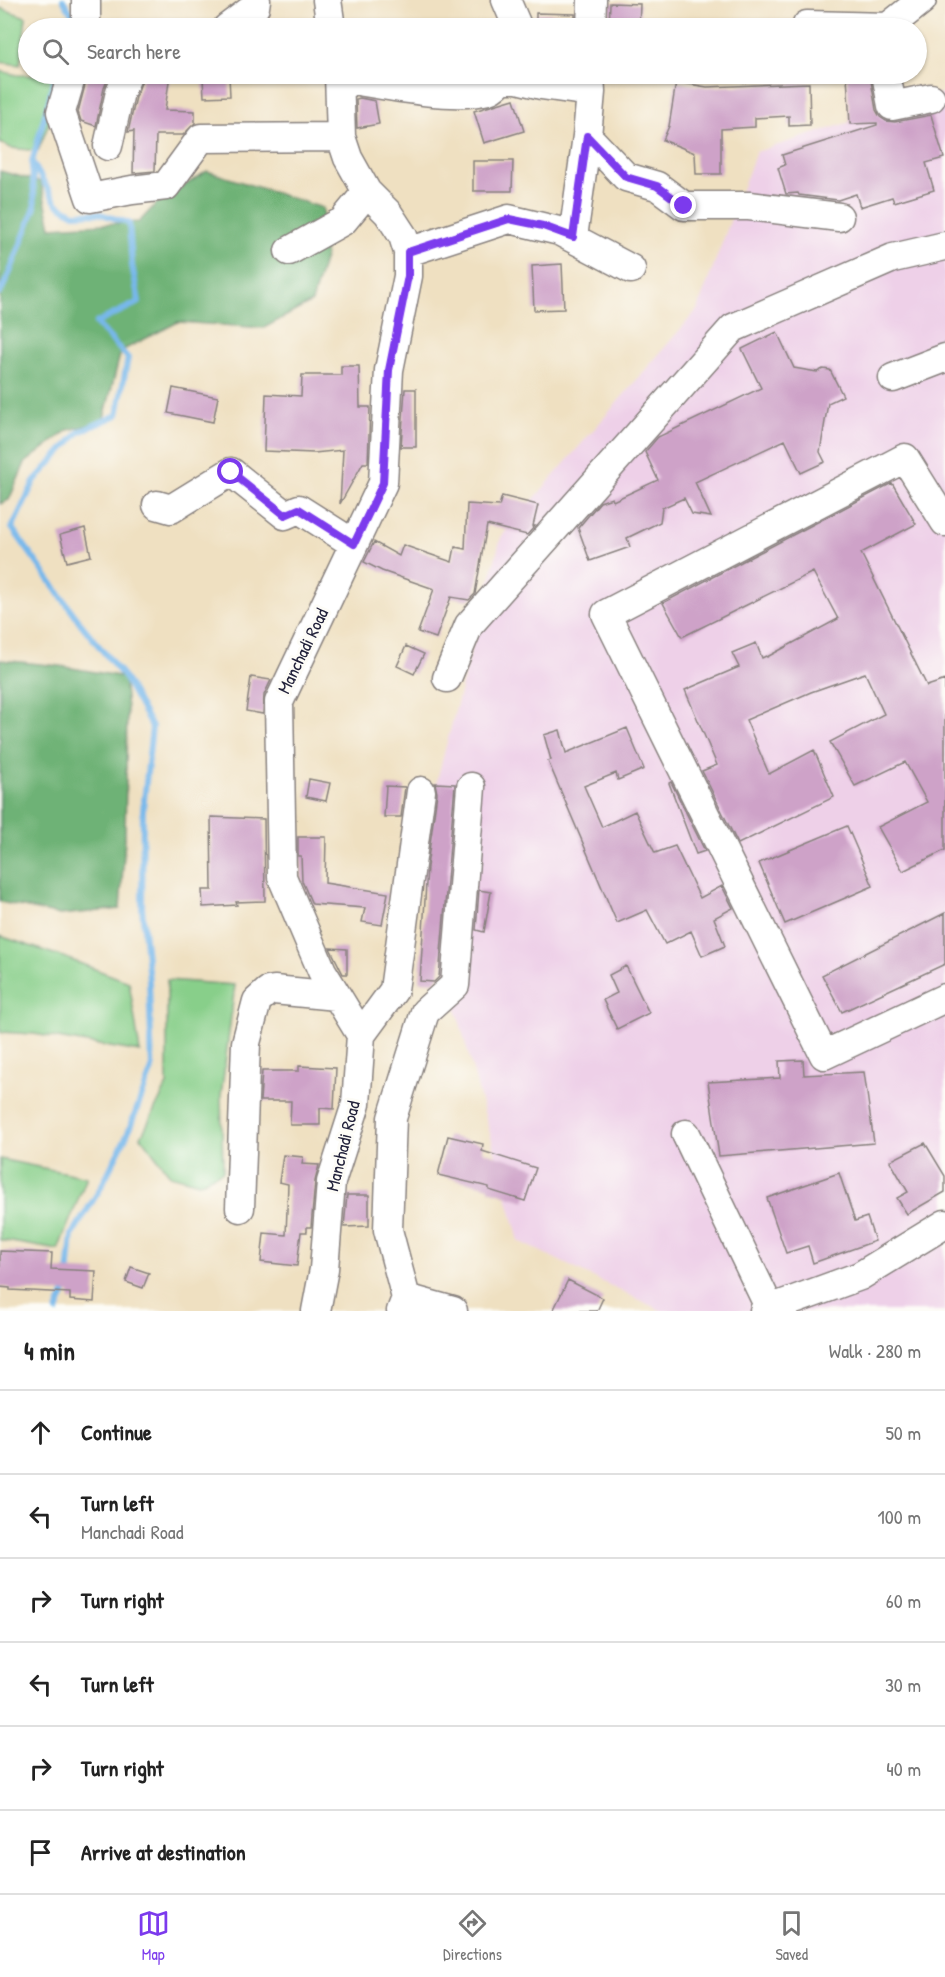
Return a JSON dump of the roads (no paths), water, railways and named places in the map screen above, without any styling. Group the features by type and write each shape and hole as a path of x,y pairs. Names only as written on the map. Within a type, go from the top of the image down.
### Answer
{"street":[{"path":"86,0 86,18"},
{"path":"239,18 255,6 256,0"},
{"path":"327,0 330,18"},
{"path":"506,0 514,18"},
{"path":"591,18 592,0"},
{"path":"899,18 922,0"},
{"path":"69,84 61,112 90,198 166,186 201,138 340,137"},
{"path":"108,146 124,84"},
{"name":"Manchadi Road","path":"316,1311 324,1269 331,1182 356,1104 361,1035 322,972 282,877 279,702 383,483 389,370 408,276 408,252 404,236 388,213 367,192 348,158 340,137 339,84"},
{"path":"386,84 428,91 467,93 490,90 497,84"},
{"path":"537,84 566,84"},
{"path":"573,237 587,136 591,84"},
{"path":"888,84 892,106 931,98"},
{"path":"587,136 626,177 657,186 684,206 749,206 839,217"},
{"path":"289,251 343,221 367,192"},
{"path":"408,252 509,219 543,226 573,237 632,269"},
{"path":"447,678 469,625 733,328 893,258 945,246"},
{"path":"893,378 945,358"},
{"path":"945,522 905,458 606,614 824,1055 945,998"},
{"path":"157,505 171,509 231,472 285,515 299,509 354,544"},
{"path":"453,1311 404,1304 388,1230 392,1118 425,1012 455,985 471,788"},
{"path":"361,1035 394,990 421,790"},
{"path":"240,1208 246,1043 257,1001 268,991 274,990 336,996"},
{"path":"687,1134 767,1310 860,1276 945,1224"}],"waterway":[{"path":"63,0 72,14 71,18"},
{"path":"53,84 32,162 57,204 74,214 98,213 129,223 132,265 139,302 96,323 128,358 117,415 79,432 35,480 12,528 81,624 124,677 152,727 143,810 142,907 149,981 152,1069 127,1135 100,1189 72,1235 68,1276"},
{"path":"0,293 35,207 32,166"},
{"path":"57,1311 67,1287"}]}
